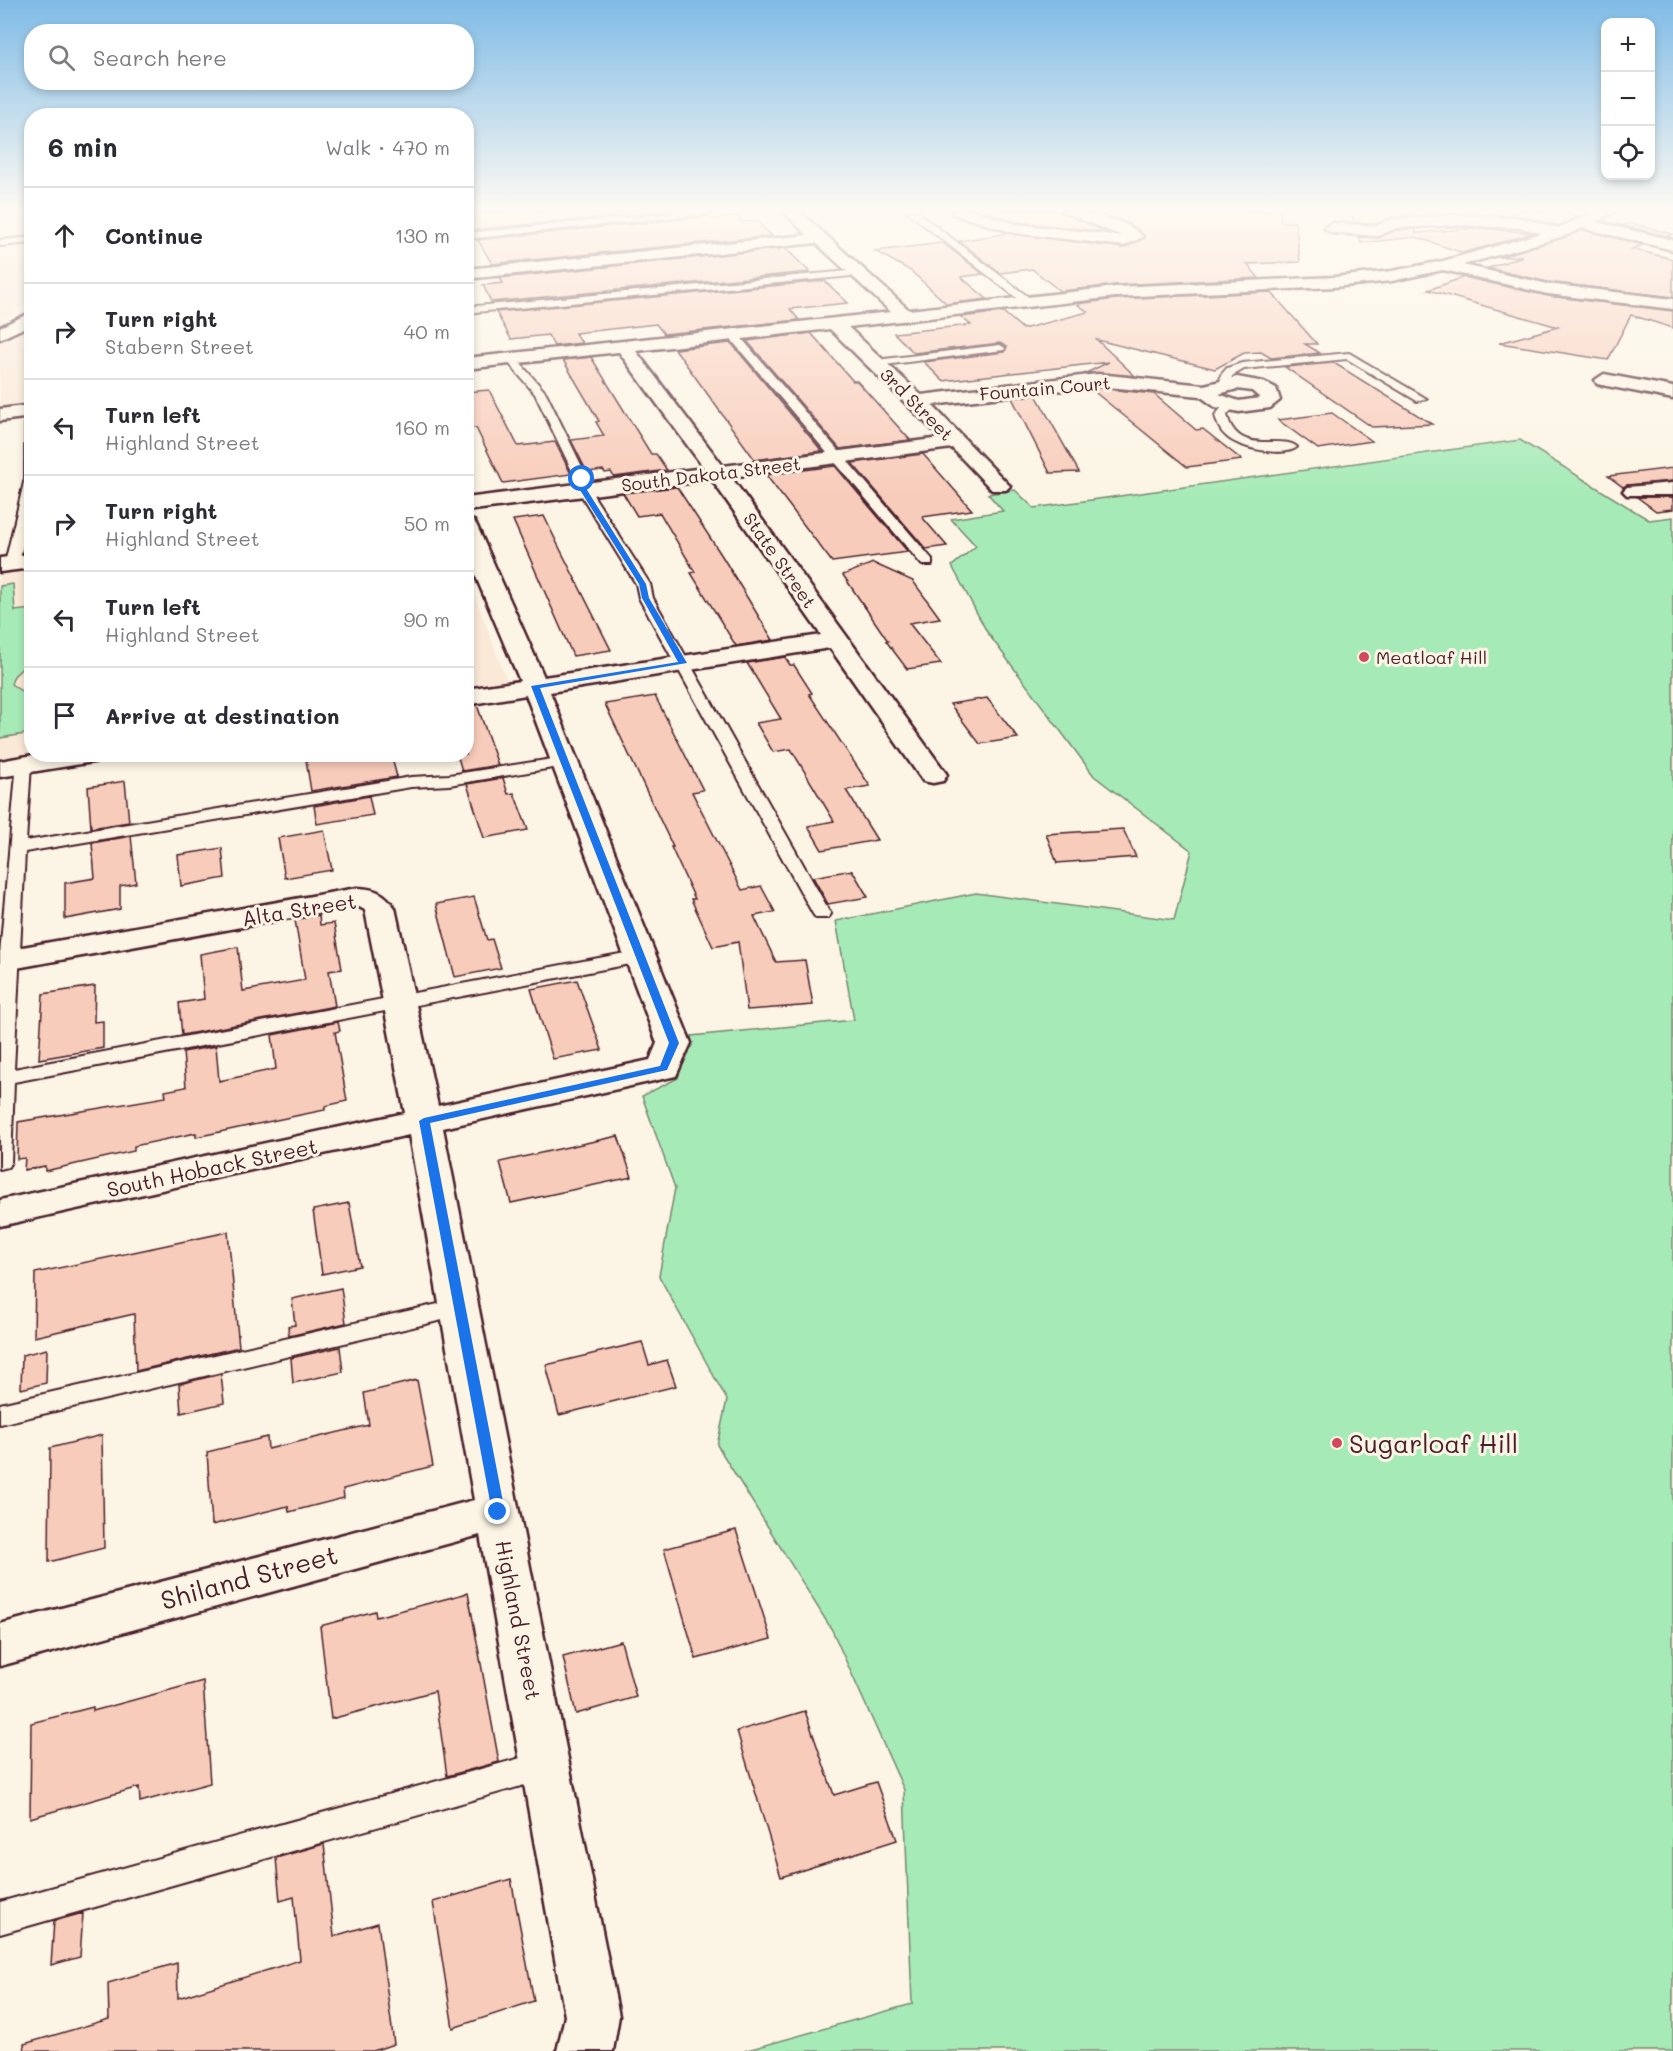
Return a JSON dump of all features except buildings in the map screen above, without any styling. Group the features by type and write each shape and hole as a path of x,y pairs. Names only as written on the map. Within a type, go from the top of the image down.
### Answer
{"street":[{"path":"896,307 905,315"},
{"path":"474,363 977,307"},
{"path":"0,334 24,321"},
{"name":"3rd Street","path":"834,323 917,401 999,486"},
{"name":"State Street","path":"623,346 718,473 933,775"},
{"name":"Fountain Court","path":"917,401 1098,380 1217,387 1257,386 1271,396 1266,403 1259,405 1230,405"},
{"path":"1604,380 1673,393"},
{"path":"1217,387 1213,399 1230,405"},
{"path":"0,415 24,412"},
{"name":"South Dakota Street","path":"474,504 955,442"},
{"path":"1634,491 1673,489"},
{"path":"424,1121 664,1068 674,1043 535,686 474,545"},
{"path":"474,696 836,640"},
{"path":"11,767 43,762"},
{"name":"Alta Street","path":"5,960 357,897 371,898 380,908 424,1121"},
{"name":"South Hoback Street","path":"0,1213 424,1121"},
{"name":"Highland Street","path":"424,1121 592,2016 585,2051"},
{"name":"Shiland Street","path":"0,1645 498,1512"}],"lane":[{"path":"474,309 501,307"},
{"path":"732,334 927,562"},
{"path":"876,363 1000,348"},
{"path":"1217,387 1231,370 1242,366 1349,356 1421,399"},
{"path":"511,359 540,393 582,479 584,490 643,584 646,598 822,914"},
{"path":"1230,405 1221,415 1222,423 1231,434 1259,446 1291,447"},
{"path":"15,563 24,515"},
{"path":"17,848 411,782 449,780 564,762"},
{"path":"0,1162 4,1077 5,960 17,848 11,767"},
{"path":"4,1077 641,956"},
{"path":"0,1414 460,1308"},
{"path":"0,1918 546,1765"}],"shaded area":[{"path":"0,307 22,307 0,321"},
{"path":"24,330 21,342 24,343 24,405 0,407 0,342"},
{"path":"24,571 24,755 0,758 0,574"},
{"path":"474,594 507,681 474,686"}],"green space":[{"path":"1520,440 1649,520 1673,517 1673,2051 744,2051 912,2004 904,1790 832,1630 717,1445 727,1400 659,1276 675,1188 642,1096 678,1078 691,1036 854,1020 836,921 976,893 1174,920 1192,851 1094,776 987,632 952,566 976,546 951,519 1003,511 988,494 1015,490 1034,508"},
{"path":"13,584 15,611 24,610 24,667 14,676 11,684 24,693 24,734 0,738 0,586"}],"place":[{"name":"Meatloaf Hill","path":"1364,657"},
{"name":"Sugarloaf Hill","path":"1337,1443"}],"route":[{"path":"498,1512 424,1121 664,1068 674,1043 535,686 683,663 646,598 643,584 584,490 582,479"}]}
